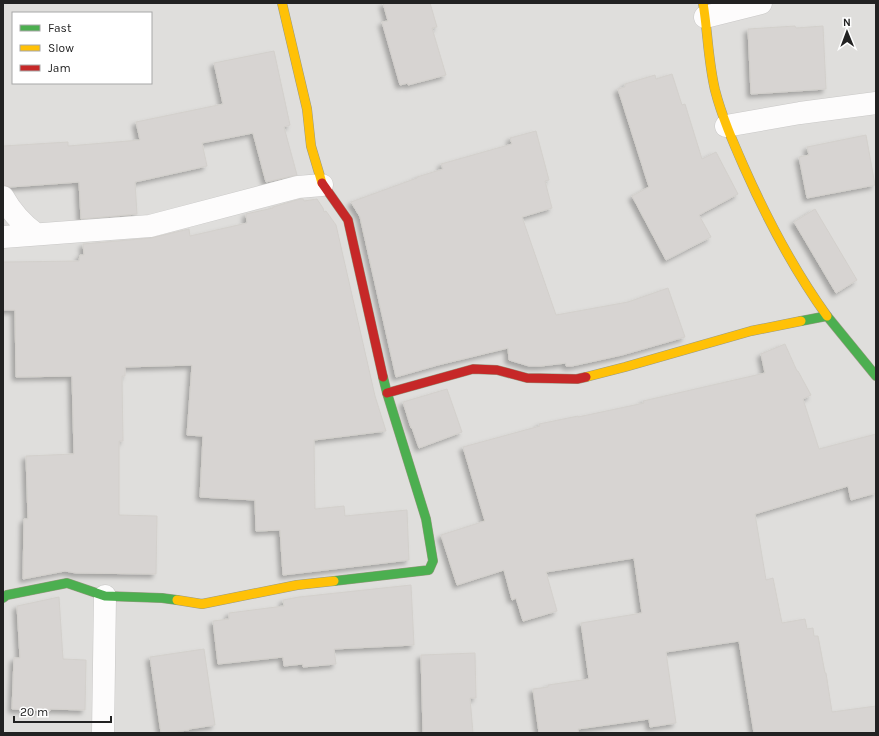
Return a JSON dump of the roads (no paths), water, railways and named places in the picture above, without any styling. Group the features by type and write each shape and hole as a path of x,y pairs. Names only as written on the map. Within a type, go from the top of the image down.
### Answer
{"street":[{"path":"3,598 7,595 68,582 106,596 162,598 202,604 297,585 429,570 433,561 426,519 387,393 348,220 322,185 311,146 307,109 282,3"},
{"path":"761,3 704,10 708,52 720,108 726,126 762,208 806,287 826,316 876,376"},
{"path":"726,126 800,113 876,103"},
{"path":"3,237 150,226 298,187 322,185"},
{"path":"3,198 10,210 24,225 36,234"},
{"path":"387,393 473,369 497,370 527,378 577,379 625,368 751,331 826,316"},
{"path":"103,733 106,596"}]}
